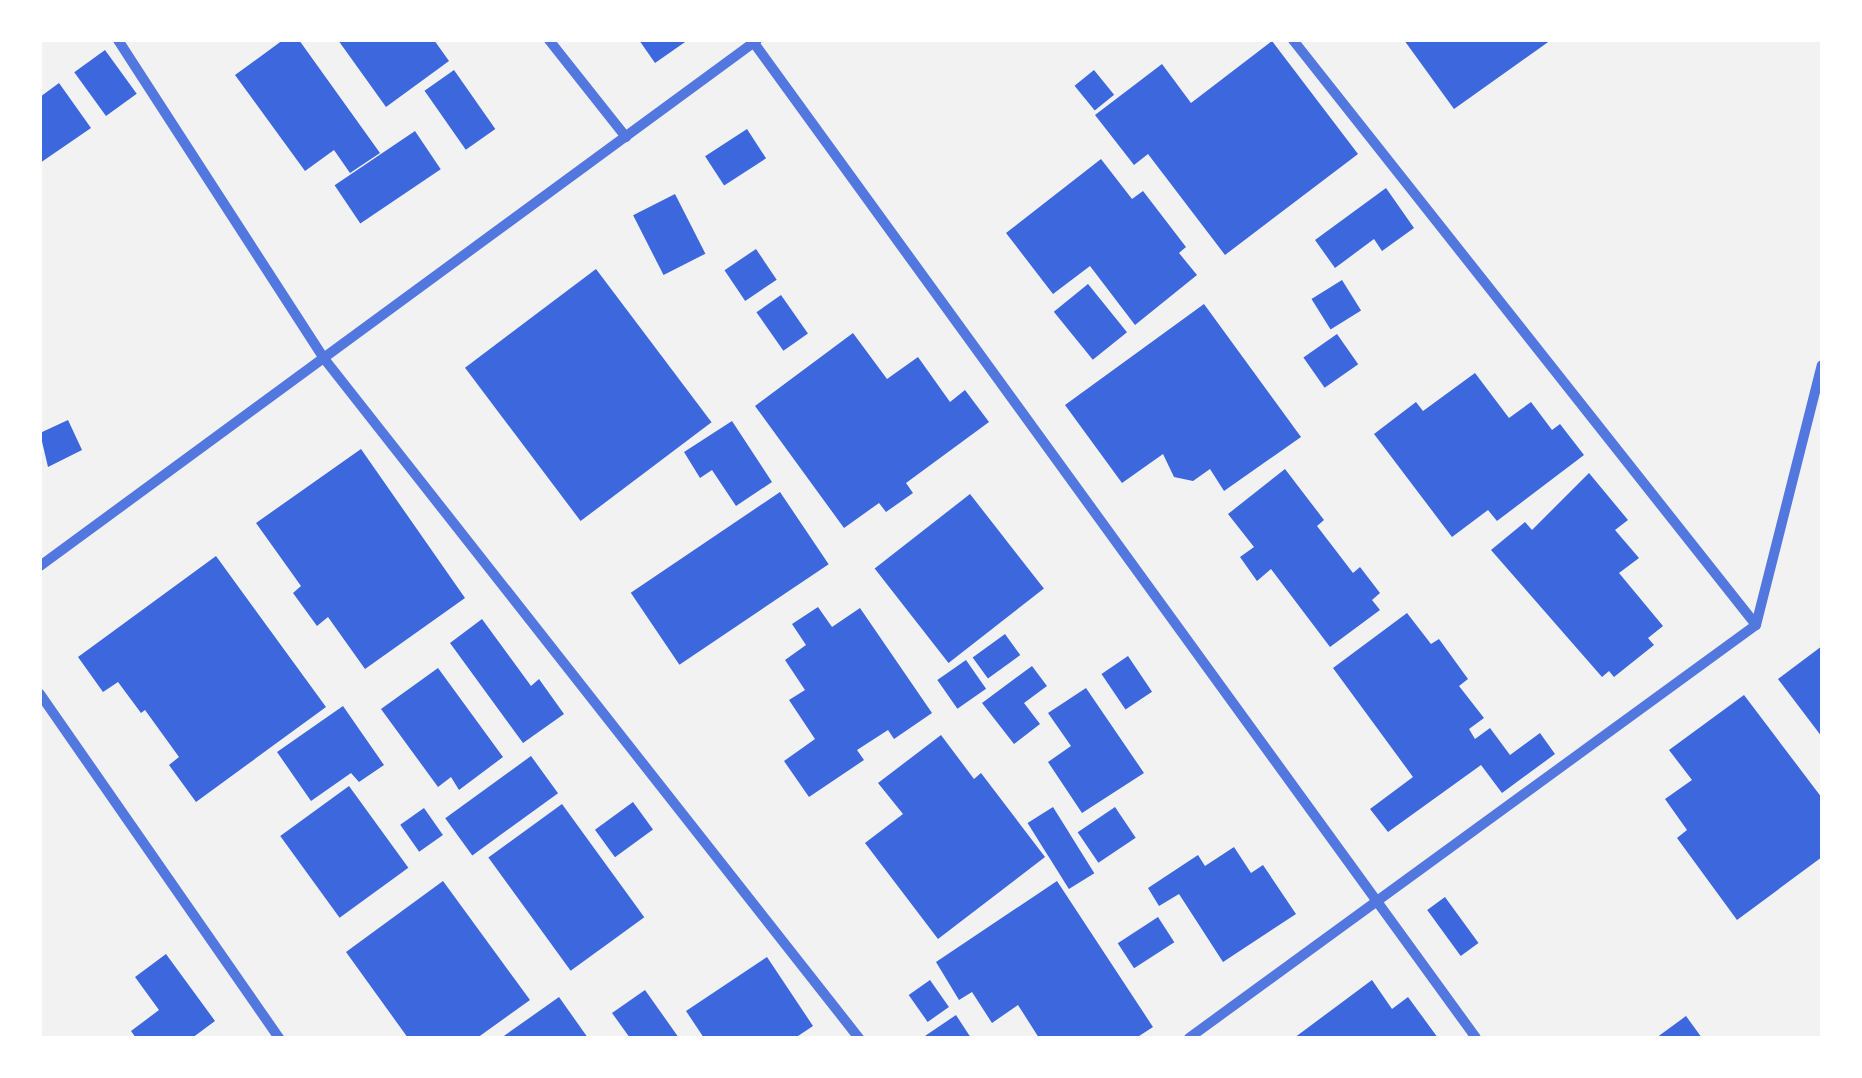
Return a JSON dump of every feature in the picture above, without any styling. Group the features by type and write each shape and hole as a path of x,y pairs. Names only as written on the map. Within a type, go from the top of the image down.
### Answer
{"street":[{"path":"118,40 326,361 859,1038"},
{"path":"549,40 626,137"},
{"path":"1293,40 1756,625"},
{"path":"40,566 326,361 756,41 1476,1038"},
{"path":"1189,1038 1756,625 1822,365"},
{"path":"40,694 279,1038"}],"building":[{"path":"283,40 299,40 380,153 350,173 334,150 305,171 235,75"},
{"path":"338,40 434,40 449,61 386,107"},
{"path":"639,40 688,40 655,63"},
{"path":"1404,40 1551,40 1454,109"},
{"path":"1272,41 1358,154 1225,255 1148,154 1134,165 1095,115 1162,64 1191,103"},
{"path":"105,50 137,94 106,116 74,72"},
{"path":"454,70 495,129 466,150 425,91"},
{"path":"1094,70 1114,95 1095,111 1075,86"},
{"path":"59,83 91,128 40,163 40,97"},
{"path":"747,129 766,158 724,186 705,156"},
{"path":"415,131 441,169 360,223 335,185"},
{"path":"1101,159 1132,199 1143,191 1186,247 1179,253 1197,275 1135,325 1090,266 1053,294 1006,233"},
{"path":"1386,188 1414,228 1382,251 1374,239 1335,268 1315,240"},
{"path":"675,194 705,254 664,275 633,215"},
{"path":"756,249 777,280 745,301 724,270"},
{"path":"596,269 712,422 581,521 465,368"},
{"path":"1342,280 1361,311 1331,330 1311,299"},
{"path":"1088,284 1127,332 1093,360 1054,312"},
{"path":"781,295 808,334 783,351 756,312"},
{"path":"1204,304 1301,437 1224,491 1210,469 1193,481 1174,477 1163,454 1122,483 1065,405"},
{"path":"853,333 887,379 918,357 950,402 965,390 989,422 906,483 913,493 886,512 879,503 844,528 755,406"},
{"path":"1337,334 1358,364 1325,388 1303,358"},
{"path":"1475,373 1509,418 1531,402 1552,430 1560,424 1584,455 1497,521 1488,510 1452,537 1374,434 1416,402 1423,411"},
{"path":"68,420 82,450 48,467 40,433"},
{"path":"732,421 772,482 736,506 712,470 700,478 684,452"},
{"path":"361,449 465,598 365,669 328,617 317,626 293,593 301,586 256,523"},
{"path":"1285,469 1324,520 1317,526 1353,573 1360,567 1380,593 1372,600 1380,610 1330,647 1271,569 1257,581 1240,557 1254,547 1228,514"},
{"path":"1589,473 1628,520 1615,530 1639,558 1619,573 1663,626 1648,638 1654,645 1614,677 1609,671 1602,677 1491,550 1525,522 1532,530"},
{"path":"780,492 829,564 679,665 631,593"},
{"path":"970,494 1044,589 949,663 875,568"},
{"path":"216,556 326,707 196,802 169,765 179,757 145,710 141,713 118,682 103,692 78,657"},
{"path":"818,607 832,627 860,608 932,713 894,739 888,730 857,750 864,760 809,797 784,761 815,739 789,700 805,690 785,660 806,645 792,624"},
{"path":"1407,613 1431,644 1439,639 1468,679 1459,686 1484,718 1469,729 1475,739 1490,728 1510,755 1540,733 1555,754 1502,793 1481,765 1388,832 1370,809 1413,777 1333,668"},
{"path":"482,619 531,686 539,679 564,714 523,743 450,643"},
{"path":"1005,634 1020,655 988,679 973,658"},
{"path":"1822,646 1822,737 1778,679"},
{"path":"1128,656 1152,692 1126,710 1101,674"},
{"path":"966,660 986,689 957,709 937,680"},
{"path":"1032,666 1047,686 1024,703 1040,724 1014,744 982,703"},
{"path":"438,668 503,757 459,790 451,777 438,787 381,709"},
{"path":"1086,688 1144,773 1082,813 1048,762 1071,746 1048,713"},
{"path":"1744,695 1822,798 1822,857 1737,920 1677,838 1687,830 1665,799 1692,780 1669,750"},
{"path":"343,706 384,765 359,782 351,773 311,801 277,752"},
{"path":"941,735 974,779 981,773 1045,857 938,939 865,843 903,814 878,783"},
{"path":"531,756 558,793 472,856 445,818"},
{"path":"349,786 408,868 340,918 280,836"},
{"path":"633,802 653,830 615,857 595,830"},
{"path":"562,804 644,917 571,971 488,857"},
{"path":"1053,807 1094,873 1069,889 1028,823"},
{"path":"1115,807 1136,838 1098,863 1078,832"},
{"path":"424,808 443,835 419,852 400,825"},
{"path":"1234,847 1251,873 1263,865 1296,914 1223,962 1179,894 1159,906 1148,888 1198,855 1205,866"},
{"path":"443,881 530,1000 477,1038 408,1038 346,952"},
{"path":"1057,881 1153,1027 1136,1038 1039,1038 1018,1005 992,1023 972,992 959,1000 936,962"},
{"path":"1445,897 1479,943 1461,956 1427,910"},
{"path":"1158,917 1174,942 1134,968 1118,943"},
{"path":"166,954 215,1021 192,1038 136,1038 131,1031 159,1010 135,977"},
{"path":"767,957 813,1026 795,1038 704,1038 686,1011"},
{"path":"930,980 949,1007 928,1022 909,995"},
{"path":"1372,980 1392,1009 1408,997 1438,1038 1294,1038"},
{"path":"645,990 679,1038 630,1038 612,1013"},
{"path":"559,997 588,1038 501,1038"},
{"path":"956,1015 971,1038 922,1038"},
{"path":"1686,1016 1702,1038 1656,1038"}]}
